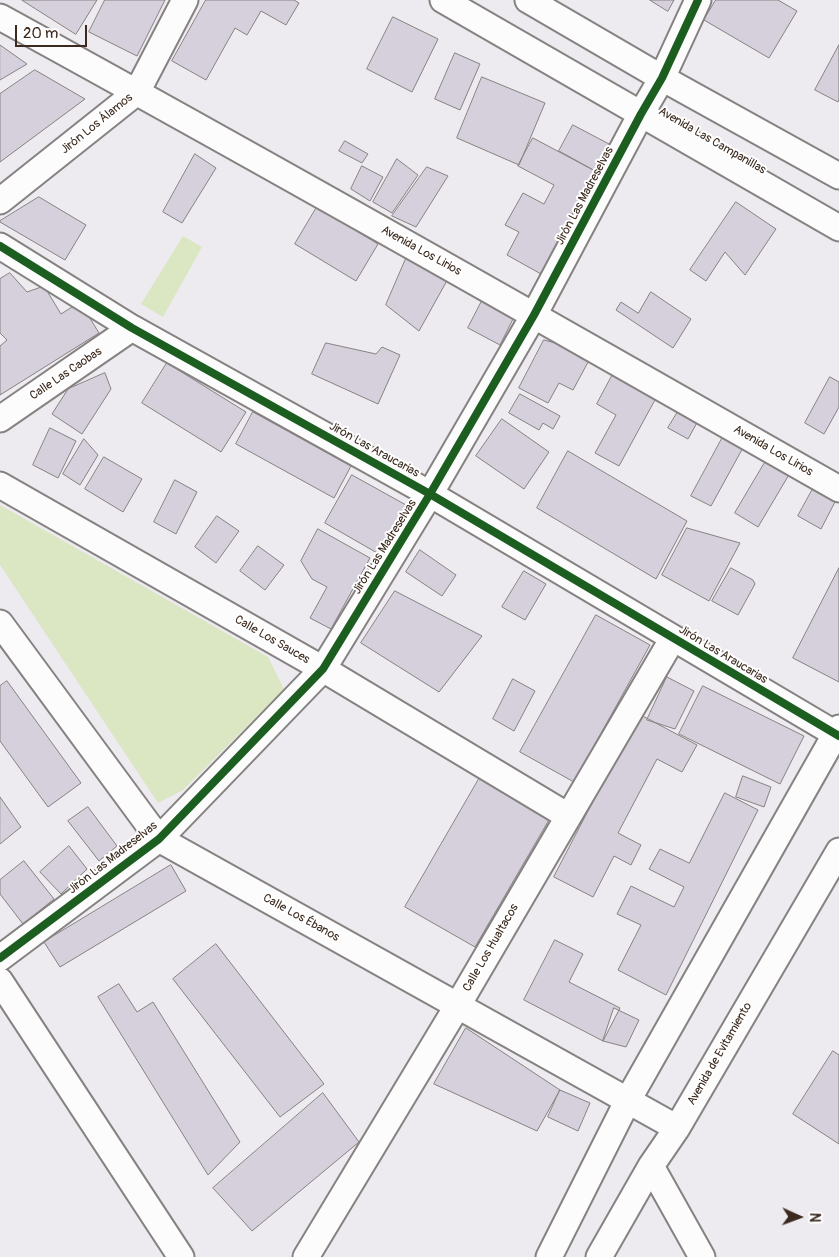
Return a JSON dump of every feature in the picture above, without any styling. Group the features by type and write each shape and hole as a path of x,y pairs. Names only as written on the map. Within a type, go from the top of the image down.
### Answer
{"street":[{"name":"Jirón Los Álamos","path":"0,201 137,92 185,0"},
{"name":"Avenida Las Campanillas","path":"443,0 839,228"},
{"path":"528,0 662,78 839,176"},
{"name":"Jirón Las Madreselvas","path":"0,958 159,839 323,669 430,494 534,315 662,78 698,0"},
{"name":"Avenida Los Lirios","path":"0,17 534,315 839,489"},
{"name":"Jirón Las Araucarias","path":"0,246 132,328 430,494 838,733"},
{"name":"Calle Las Caobas","path":"0,419 132,328"},
{"name":"Calle Los Sauces","path":"0,485 323,669 568,816"},
{"name":"Calle Los Ébanos","path":"0,624 159,839 677,1128"},
{"name":"Calle Los Hualtacos","path":"306,1257 458,1005 673,638"},
{"path":"549,1257 628,1100 838,733"},
{"name":"Avenida de Evitamiento","path":"599,1257 651,1166 677,1128 839,851"},
{"path":"0,981 181,1257"},
{"path":"651,1166 702,1257"}],"green space":[{"path":"183,236 202,247 163,317 141,304"},
{"path":"0,505 268,657 284,689 183,790 158,803 0,565"}],"building":[{"path":"22,0 97,0 76,34"},
{"path":"105,0 165,0 137,56 89,32"},
{"path":"206,0 294,0 299,3 286,25 261,11 247,35 235,28 206,80 172,61"},
{"path":"650,0 674,0 668,11"},
{"path":"716,0 778,0 797,11 769,58 704,20"},
{"path":"393,17 438,39 412,92 367,69"},
{"path":"0,45 27,64 0,80"},
{"path":"839,45 839,99 838,102 815,90"},
{"path":"455,53 480,64 460,110 435,99"},
{"path":"35,70 85,99 0,162 0,94"},
{"path":"482,77 545,103 519,165 457,138"},
{"path":"573,125 611,145 597,172 559,151"},
{"path":"533,138 597,172 595,172 541,274 507,255 519,232 505,225 523,193 544,204 554,185 518,166"},
{"path":"345,141 368,154 362,163 339,151"},
{"path":"195,154 216,168 182,223 163,212"},
{"path":"397,159 418,175 392,213 373,202"},
{"path":"362,166 383,177 370,201 351,189"},
{"path":"427,167 448,176 416,227 392,216"},
{"path":"39,197 86,225 65,260 0,222"},
{"path":"736,202 776,229 745,275 725,252 706,281 690,270"},
{"path":"317,207 378,244 356,281 295,244"},
{"path":"408,254 449,277 419,331 386,305"},
{"path":"10,273 27,292 44,286 61,314 80,302 99,333 0,395 0,346 7,340 0,333 0,279"},
{"path":"651,292 691,319 673,348 616,310 621,302 638,313"},
{"path":"484,297 516,313 500,345 468,328"},
{"path":"544,340 593,353 573,390 559,383 548,403 519,388"},
{"path":"326,343 376,354 382,347 400,355 378,404 312,374"},
{"path":"167,363 246,412 221,452 142,403"},
{"path":"105,373 111,389 82,434 52,414 68,389"},
{"path":"613,374 656,398 619,466 595,453 616,415 597,404"},
{"path":"830,377 839,382 839,407 824,434 805,423"},
{"path":"520,394 560,416 553,429 543,423 539,430 509,413"},
{"path":"679,410 698,421 688,439 668,428"},
{"path":"253,412 351,466 334,498 236,444"},
{"path":"502,419 549,452 524,489 476,456"},
{"path":"50,428 76,441 58,478 33,465"},
{"path":"725,433 745,444 711,506 691,496"},
{"path":"84,439 98,455 80,485 63,474"},
{"path":"568,451 687,521 656,579 537,508"},
{"path":"104,457 142,479 123,512 85,489"},
{"path":"767,459 790,473 758,527 735,513"},
{"path":"352,475 406,505 379,554 325,523"},
{"path":"175,480 197,492 176,534 154,522"},
{"path":"815,485 837,498 821,529 798,516"},
{"path":"217,516 239,531 216,563 195,547"},
{"path":"687,528 740,543 709,601 662,575"},
{"path":"318,529 370,558 331,629 310,618 327,587 312,579 301,561"},
{"path":"258,546 284,565 265,590 240,571"},
{"path":"420,550 456,575 442,596 406,572"},
{"path":"731,568 753,580 755,584 738,615 712,601"},
{"path":"839,568 839,682 793,658"},
{"path":"524,571 546,584 525,620 502,607"},
{"path":"395,591 482,636 439,692 361,643"},
{"path":"596,615 650,645 574,782 520,752"},
{"path":"667,677 694,691 675,729 647,720"},
{"path":"513,679 535,691 514,731 493,719"},
{"path":"7,681 81,783 48,807 0,741 0,686"},
{"path":"703,686 804,736 780,784 679,734"},
{"path":"639,714 697,745 682,772 657,759 618,833 641,845 631,865 614,856 593,897 554,877"},
{"path":"483,772 553,813 475,947 405,907"},
{"path":"743,776 771,787 764,807 736,797"},
{"path":"725,793 758,810 666,995 618,970 641,925 617,914 631,886 674,907 684,887 649,869 660,849 689,863"},
{"path":"0,797 21,827 0,844"},
{"path":"88,807 117,846 99,861 68,821"},
{"path":"69,846 87,869 61,894 40,872"},
{"path":"24,861 54,899 23,924 0,894 0,880"},
{"path":"171,865 186,891 60,967 44,942"},
{"path":"555,940 583,954 569,982 620,1008 603,1041 524,1000"},
{"path":"216,944 324,1084 280,1117 173,979"},
{"path":"119,984 137,1012 153,1002 240,1142 208,1175 98,997"},
{"path":"614,1008 639,1020 626,1047 603,1041"},
{"path":"466,1028 560,1090 537,1131 434,1084"},
{"path":"833,1051 839,1055 839,1144 793,1114"},
{"path":"560,1090 590,1103 578,1131 548,1117"},
{"path":"323,1093 359,1142 252,1231 213,1188"}],"cycle path":[{"path":"0,958 159,839 323,669 430,494 534,315 662,78 698,0"},
{"path":"0,246 132,328 430,494 839,736"}]}
